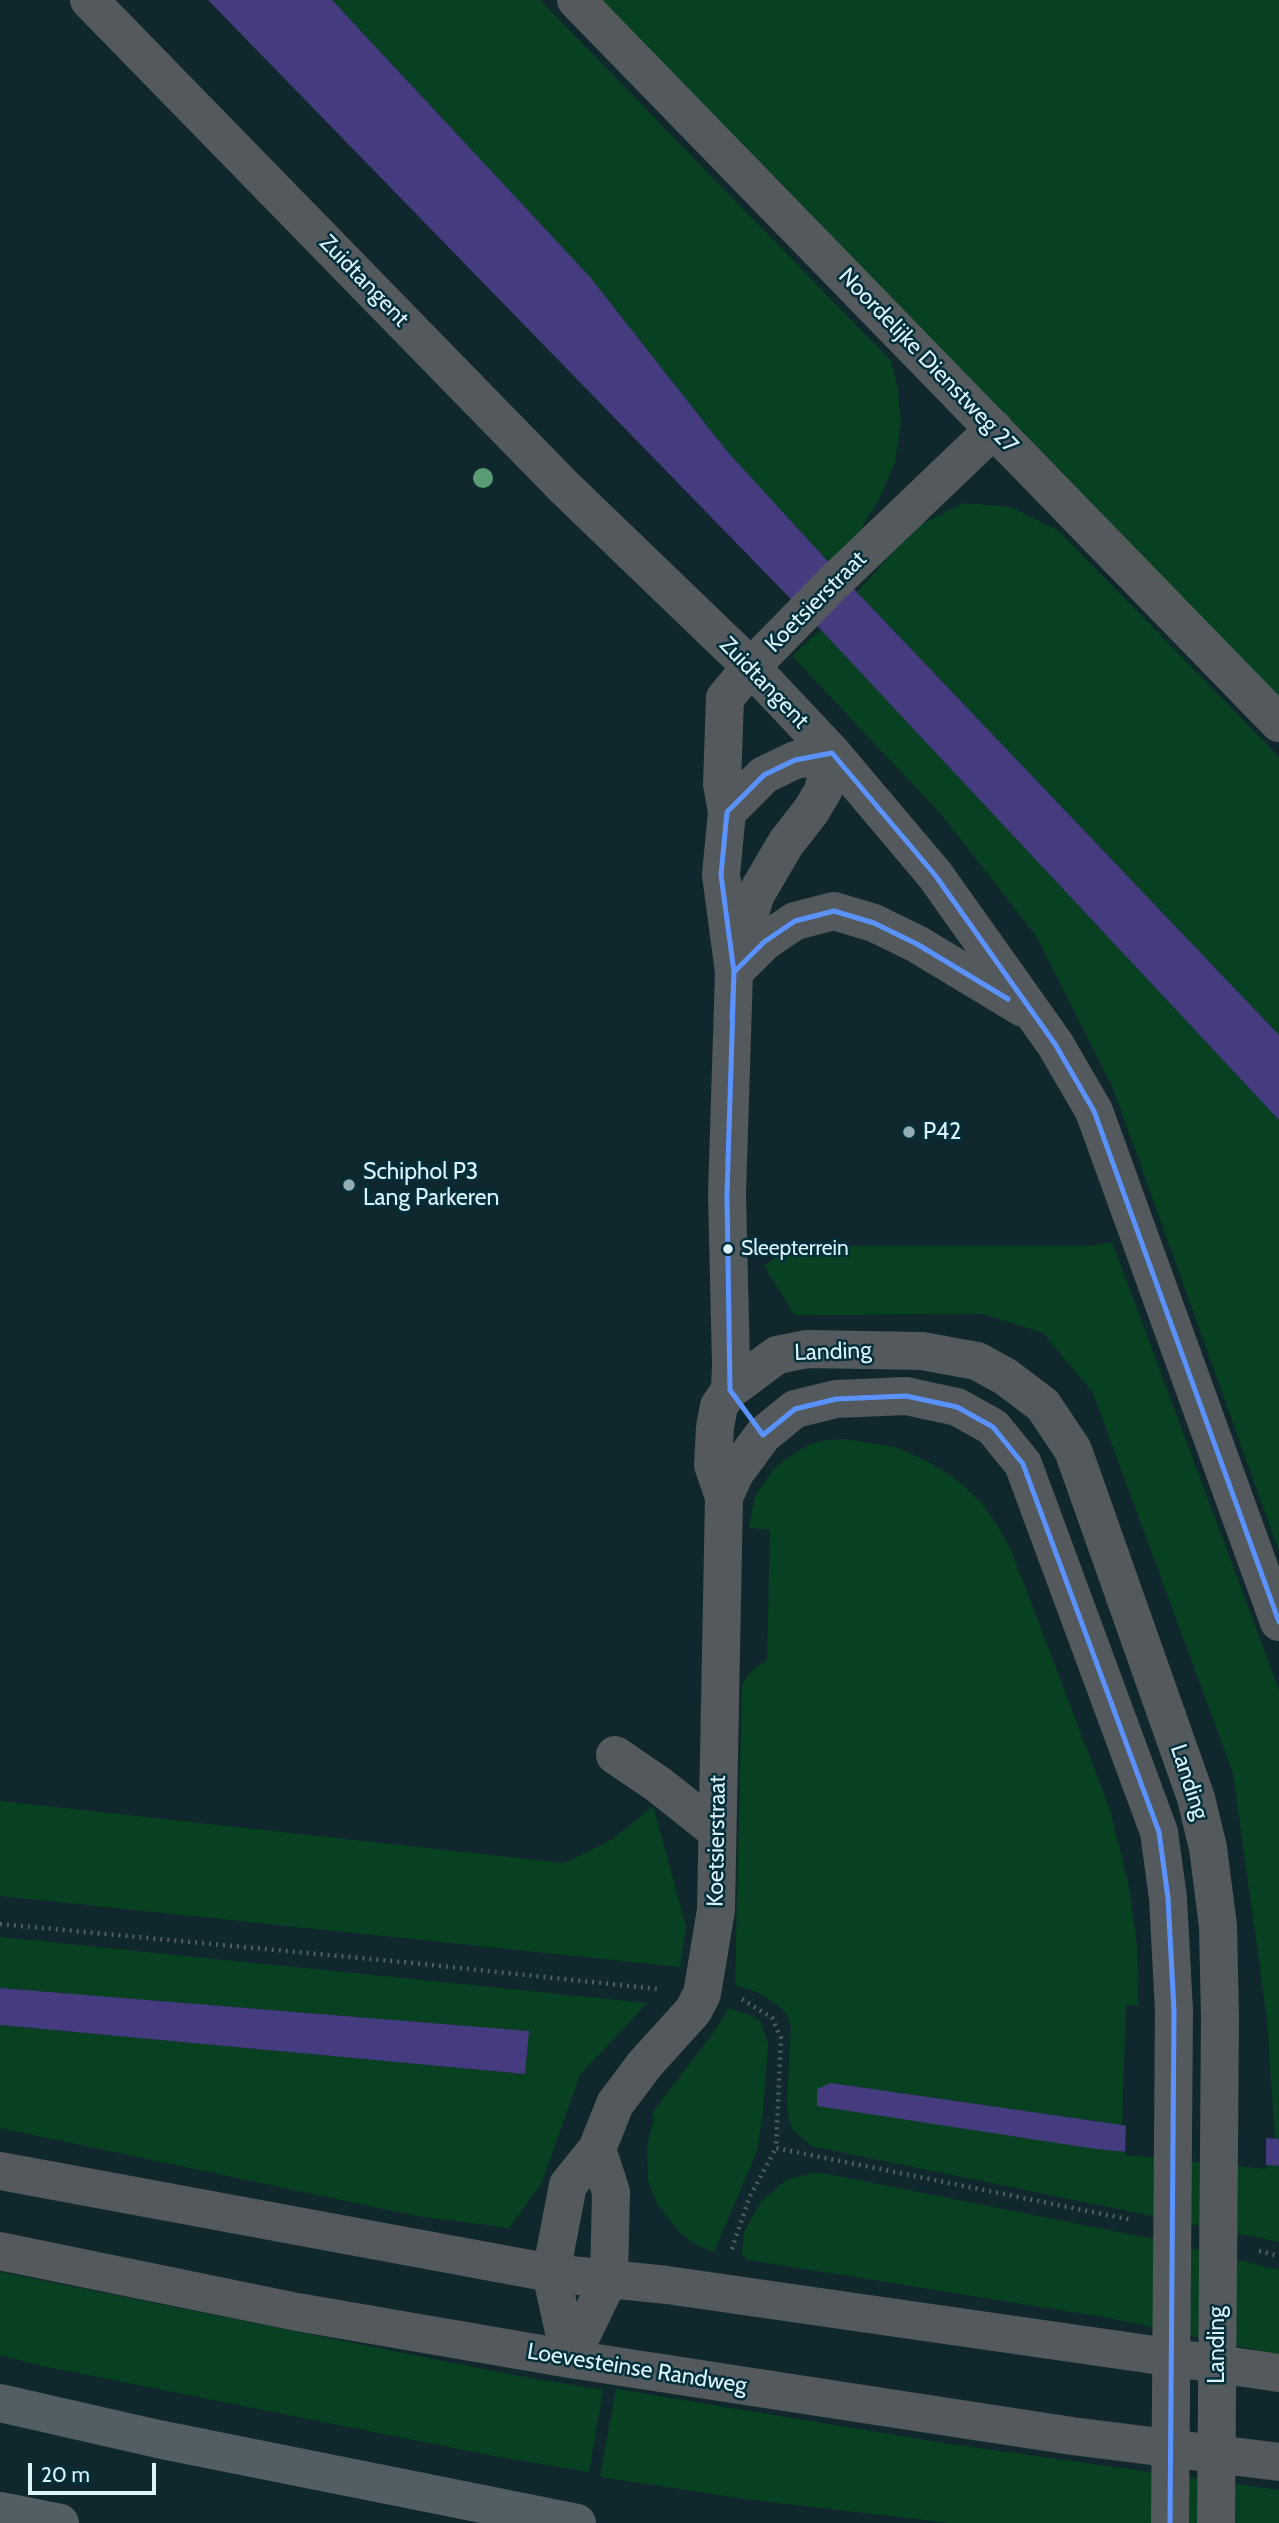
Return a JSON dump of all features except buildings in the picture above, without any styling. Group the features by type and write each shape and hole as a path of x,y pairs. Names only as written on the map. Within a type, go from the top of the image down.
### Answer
{"highway":[{"path":"0,2403 158,2439 577,2523"},
{"path":"0,2511 60,2523"}],"street":[{"name":"Zuidtangent","path":"89,0 554,477 751,667 832,753 935,874 1055,1044 1094,1111 1279,1622"},
{"name":"Noordelijke Dienstweg 27","path":"576,0 1279,723"},
{"name":"Koetsierstraat","path":"570,2359 551,2273 568,2185 597,2149 615,2104 645,2064 693,2011 702,1994 716,1910 724,1497 713,1465 715,1427 719,1406 730,1390 732,1365 727,1172 733,972 721,875 727,812 722,783 725,698 751,667 843,573 994,429"},
{"name":"Koetsierstraat","path":"733,972 755,897 786,843 823,791 832,753"},
{"path":"727,812 764,775 795,760 832,753"},
{"path":"733,972 764,942 795,921 834,911 874,923 917,944 1035,1016"},
{"name":"Landing","path":"730,1390 777,1355 807,1349 922,1351 977,1361 1006,1377 1042,1405 1073,1450 1196,1798 1208,1849 1218,1926 1220,2017 1216,2523"},
{"path":"730,1390 763,1435"},
{"name":"Landing","path":"763,1435 795,1409 836,1399 906,1396 957,1406 993,1427 1023,1464 1159,1832 1168,1898 1174,2011 1170,2523"},
{"name":"Koetsierstraat","path":"724,1497 735,1473 763,1435"},
{"path":"615,1755 659,1785 717,1831"},
{"path":"570,2359 608,2279 611,2192 597,2149"},
{"path":"0,2171 551,2273 1279,2373"},
{"name":"Loevesteinse Randweg","path":"0,2251 297,2312 570,2359 1072,2436 1279,2462"}],"path":[{"path":"732,2249 749,2198 776,2148"}],"green space":[{"path":"332,0 540,0 891,361 901,422 895,462 880,497 856,537 832,566 726,450 590,277"},
{"path":"601,0 1279,0 1279,699"},
{"path":"963,503 1011,507 1059,531 1279,757 1279,1035 857,592 916,527"},
{"path":"821,630 1279,1120 1279,1551 1113,1088 1037,937 941,814 792,656"},
{"path":"1112,1242 1279,1690 1279,2139 1275,2139 1267,2019 1233,1773 1093,1393 1043,1333 983,1314 795,1315 764,1266 792,1246 1091,1246"},
{"path":"844,1439 895,1447 925,1460 954,1478 980,1501 1011,1550 1110,1810 1129,1887 1137,1946 1138,2006 1126,2005 1122,2125 831,2083 1096,2149 1279,2166 1279,2242 811,2146 793,2130 788,2117 787,2101 791,2026 786,2013 756,1992 735,1985 742,1685 750,1672 767,1660 770,1530 749,1528 755,1496 774,1469 808,1445"},
{"path":"0,1801 564,1863 613,1839 653,1806 686,1926 680,1967 0,1896"},
{"path":"0,1937 647,2003 580,2075 541,2184 509,2228 417,2216 0,2128 0,2025 524,2074 528,2031 0,1988"},
{"path":"729,2008 761,2022 768,2044 757,2151 714,2252 693,2243 681,2234 658,2205 648,2181 647,2146 654,2119 652,2113"},
{"path":"811,2173 823,2173 1164,2241 1279,2270 1279,2355 1109,2318 749,2260 742,2255 744,2232 761,2202 786,2180"},
{"path":"0,2272 508,2374 603,2390 589,2472 494,2456 42,2366 0,2355"},
{"path":"616,2389 950,2444 1279,2490 1279,2523 951,2523 752,2500 600,2477"}],"shaded area":[{"path":"208,0 332,0 590,277 726,450 832,566 1279,1035 1279,1120 821,630"},
{"path":"0,1988 529,2031 525,2074 0,2025"},
{"path":"831,2083 1122,2125 1279,2139 1279,2166 1096,2149 817,2106 817,2089"}],"pier":[{"path":"1126,2122 1266,2135 1266,2169 1125,2155"}],"transit line":[{"path":"1170,2523 1174,2011 1168,1898 1159,1832 1023,1464 993,1427 957,1407 906,1396 836,1399 795,1409 763,1435 730,1390 727,1194 734,972 721,875 727,812 764,775 795,760 832,753 935,875 1055,1044 1094,1111 1279,1622"},
{"path":"732,1019 734,972 764,942 795,921 834,911 874,923 917,944 1008,999"}],"place":[{"name":"P42","path":"909,1132"},
{"name":"Schiphol P3 Lang Parkeren","path":"349,1185"},
{"name":"Sleepterrein","path":"728,1249"}]}
